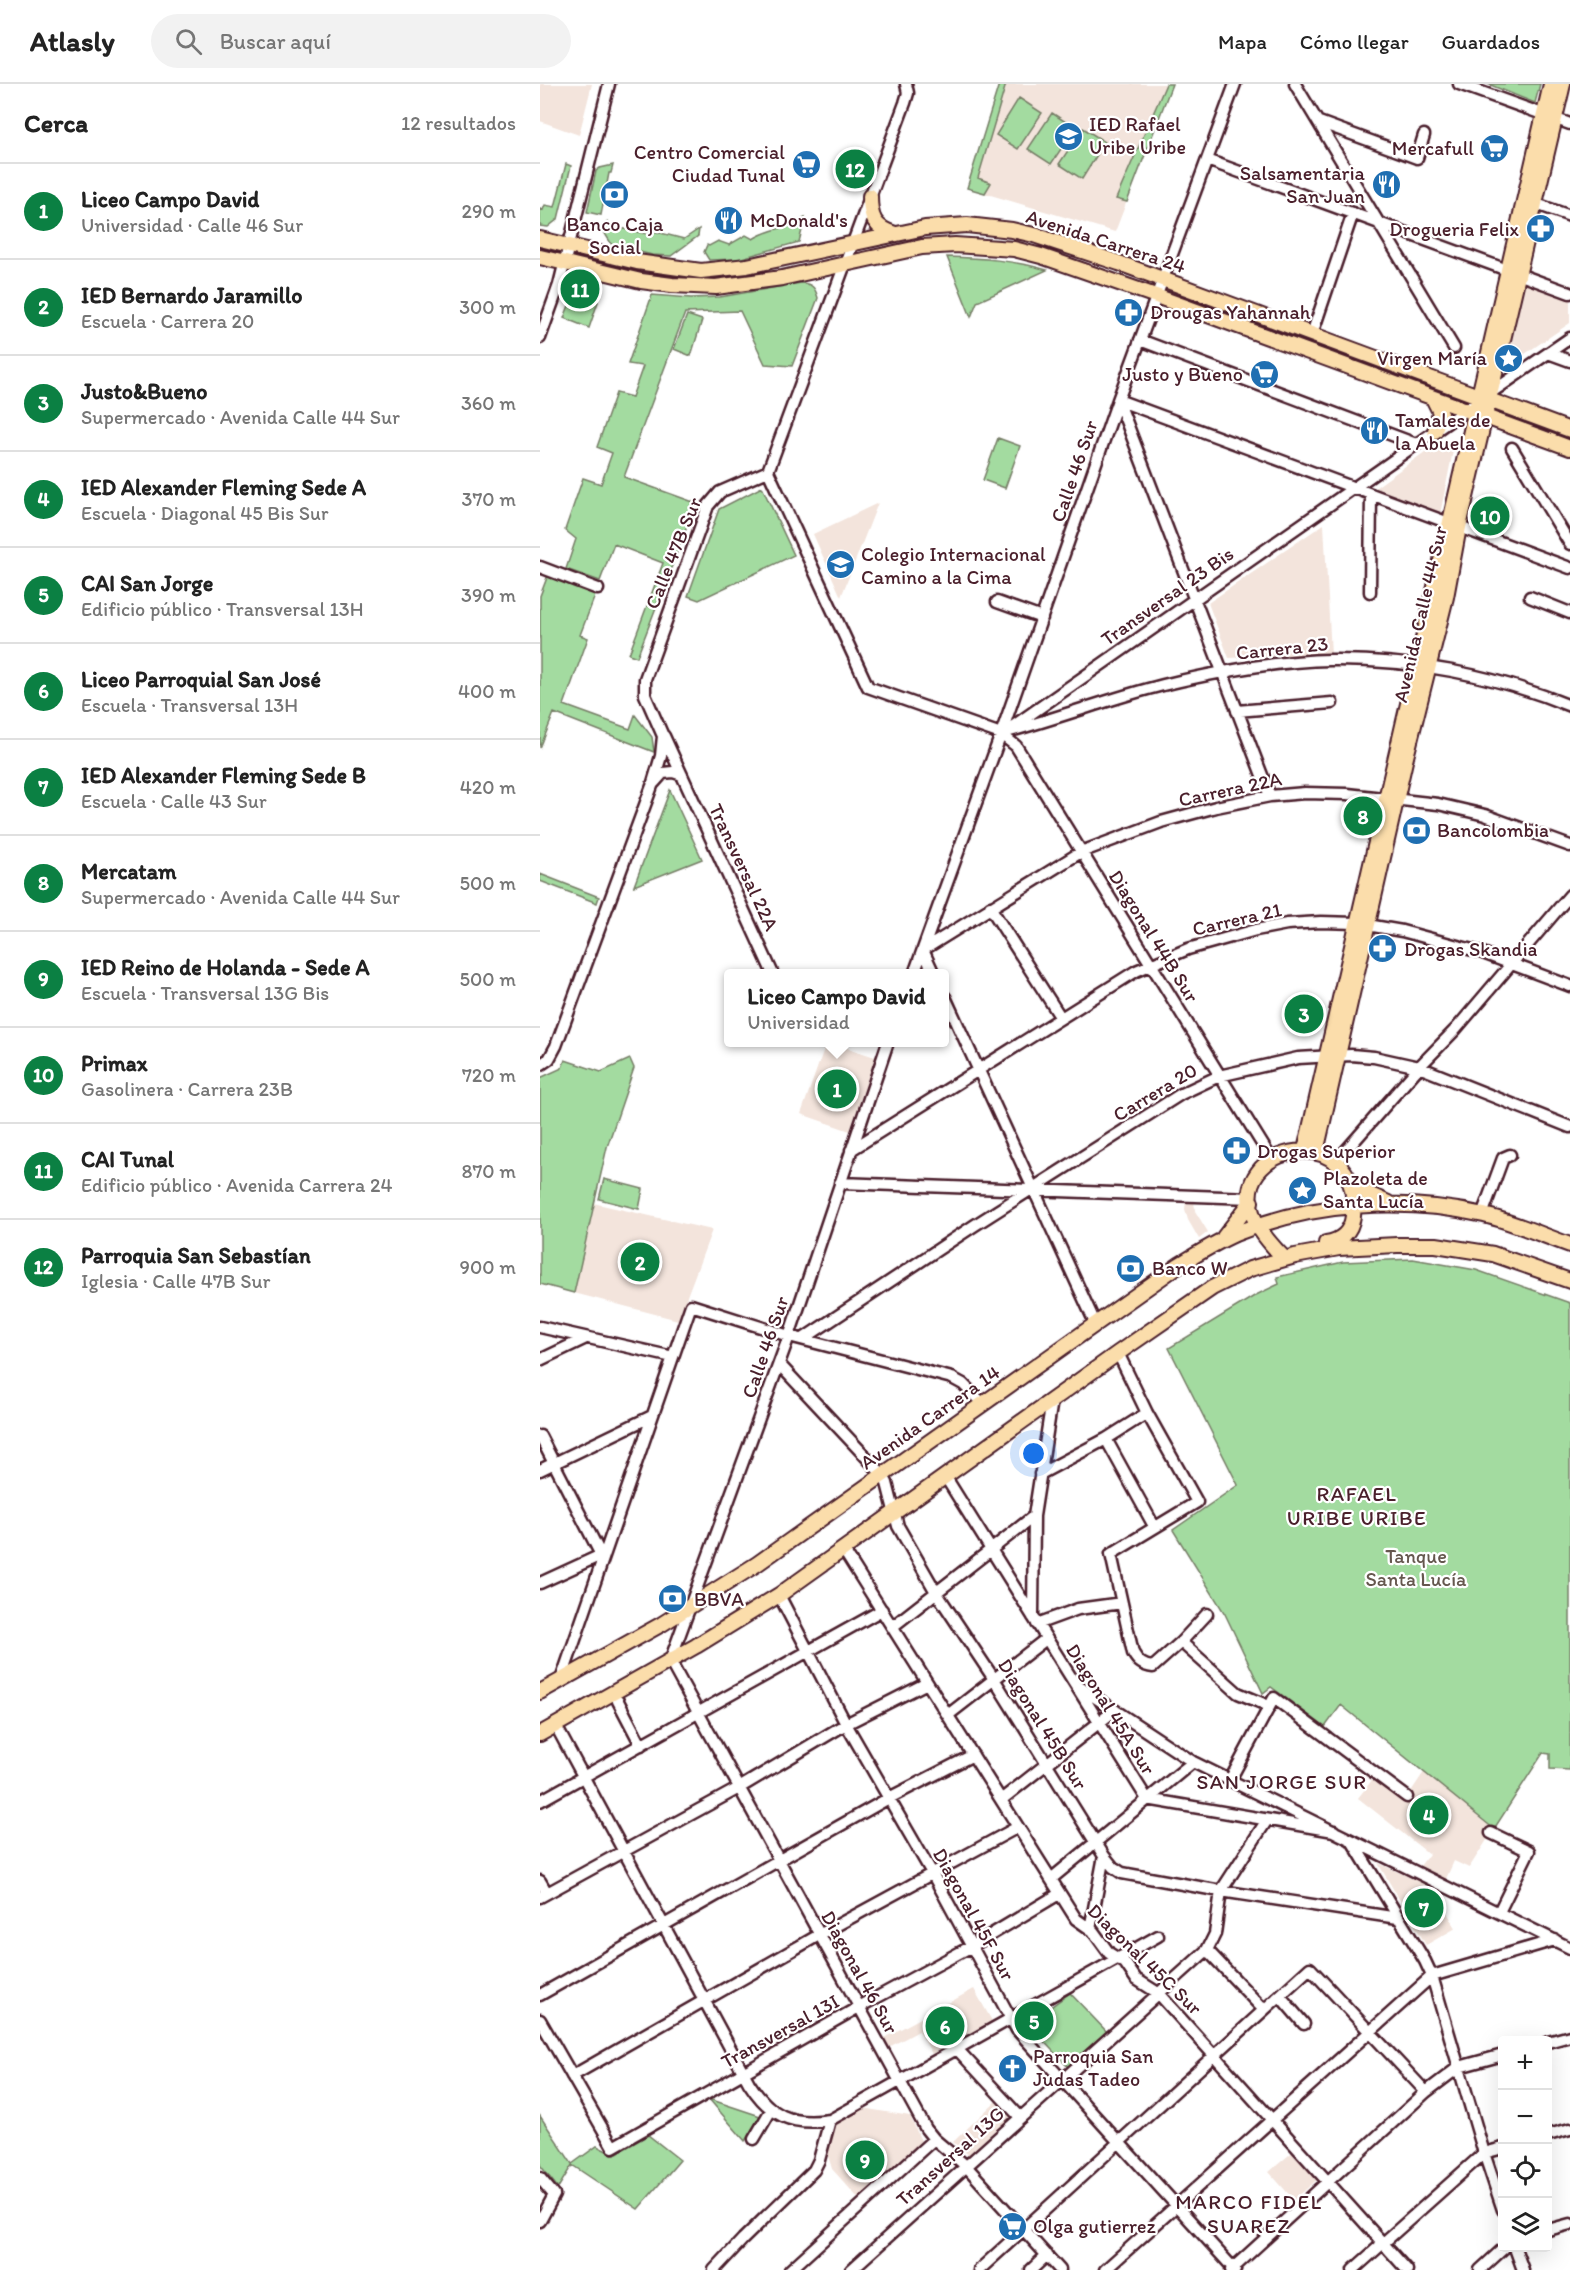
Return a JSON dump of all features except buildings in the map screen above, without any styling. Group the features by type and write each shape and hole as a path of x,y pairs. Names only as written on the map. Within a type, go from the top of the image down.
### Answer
{"main road":[{"name":"Avenida Calle 44 Sur","path":"1550,117 1551,84"},
{"name":"Avenida Calle 44 Sur","path":"1311,1151 1480,404 1550,117 1563,84"},
{"path":"870,196 870,212 874,222 881,229 896,234"},
{"name":"Avenida Carrera 24","path":"540,239 659,266 701,271 734,268 943,226 967,225 1012,230 1060,243 1312,334 1480,404 1570,448"},
{"name":"Avenida Carrera 24","path":"540,257 641,281 701,287 755,283 929,246 997,247 1041,256 1433,398 1480,404 1570,429"},
{"path":"1433,398 1440,412 1440,418 1434,431"},
{"path":"1282,1256 1253,1217 1251,1200 1254,1180 1265,1165 1282,1154 1311,1151 1335,1162 1347,1177 1368,1194 1396,1206"},
{"path":"540,1734 670,1661 779,1595 1118,1353 1236,1275 1282,1256 1340,1240 1350,1227 1353,1206 1351,1187 1347,1177"},
{"path":"1221,1241 1251,1200"},
{"name":"Avenida Carrera 14","path":"542,1690 690,1607 757,1564 1179,1265 1221,1241 1258,1226 1297,1216 1353,1206 1396,1206 1448,1209 1482,1215 1570,1245"},
{"path":"1282,1256 1355,1246 1436,1245 1493,1254 1570,1281"}],"street":[{"path":"540,338 565,263 609,84"},
{"name":"Calle 46 Sur","path":"916,969 1118,400 1235,84"},
{"path":"1295,84 1454,348"},
{"path":"1459,84 1570,124"},
{"path":"907,86 907,98 768,471 868,687 1001,734"},
{"path":"1319,122 1417,158 1424,135"},
{"path":"1207,160 1570,293"},
{"path":"1530,202 1570,216"},
{"path":"1312,334 1353,213"},
{"name":"Transversal 23 Bis","path":"1001,734 1434,431 1480,404 1570,338"},
{"path":"1140,340 1416,444"},
{"path":"1548,353 1570,361"},
{"path":"1118,400 1570,568"},
{"path":"1118,400 1270,796"},
{"path":"1512,448 1570,544"},
{"name":"Calle 47B Sur","path":"543,1063 556,1046 652,786 662,747 661,729 645,695 645,679 708,506 720,492 768,471"},
{"path":"1370,592 1371,494"},
{"path":"540,567 598,589"},
{"path":"1530,597 1570,614"},
{"path":"997,602 1042,618"},
{"name":"Carrera 23","path":"1001,734 1056,719 1134,693 1222,672 1328,660 1422,666 1504,684 1570,706"},
{"path":"1237,711 1332,703"},
{"name":"Transversal 22A","path":"661,729 771,969"},
{"name":"Diagonal 44B Sur","path":"1001,734 1021,754 1272,1160"},
{"path":"652,786 663,773 673,772 682,775"},
{"name":"Carrera 22A","path":"923,950 1082,852 1161,822 1216,807 1270,796 1316,794 1391,798 1438,804 1485,815 1570,846"},
{"path":"1335,1162 1456,1029 1570,896"},
{"path":"990,907 1061,1018"},
{"name":"Carrera 21","path":"851,1150 1150,964 1188,949 1256,930 1287,924 1321,922 1362,924 1449,942 1570,986"},
{"path":"923,950 932,969"},
{"path":"949,1007 1096,1324"},
{"name":"Calle 46 Sur","path":"670,1661 779,1364 796,1338 840,1183 886,1047"},
{"name":"Carrera 20","path":"796,1338 1181,1094 1219,1076 1278,1061 1332,1055 1374,1057 1419,1067 1570,1127"},
{"path":"1482,1215 1503,1158 1510,1155"},
{"path":"840,1183 1034,1189 1251,1200"},
{"path":"561,1680 691,1305 796,1338 952,1378 963,1384 983,1404"},
{"path":"540,1327 673,1357"},
{"path":"540,1360 586,1338"},
{"path":"1118,1353 1147,1413 1197,1502 1111,1554 1133,1653 1138,1661 1153,1667 1207,1614"},
{"name":"Diagonal 45B Sur","path":"779,1364 882,1474 901,1532 936,1592 1113,1867 1122,1873 1221,1891 1398,1918"},
{"path":"1052,1400 1034,1516 1035,1621 1078,1609 1122,1603"},
{"path":"1040,1474 1106,1439 1147,1413"},
{"path":"540,1470 652,1416"},
{"path":"540,1436 602,1557"},
{"path":"1106,1439 1154,1526"},
{"name":"Diagonal 45A Sur","path":"945,1476 1147,1799 1334,1831"},
{"path":"892,1627 1034,1516"},
{"name":"Diagonal 45C Sur","path":"843,1549 1076,1919 1090,1929 1106,1950 1125,1963 1139,1981 1158,1993 1407,2270"},
{"path":"540,1583 602,1557"},
{"name":"Diagonal 45F Sur","path":"779,1595 846,1724 1023,2037 1233,2269"},
{"path":"540,1801 882,1610"},
{"path":"948,1715 1046,1639"},
{"path":"1181,1642 1238,1693 1272,1702 1407,1797"},
{"name":"Diagonal 46 Sur","path":"670,1661 899,2081 934,2139 966,2166 1060,2270"},
{"path":"540,1881 544,1895 739,1788 846,1724 927,1683"},
{"path":"1074,1683 1193,1762 1570,1948"},
{"path":"618,1701 642,1745"},
{"path":"1230,1780 1272,1702"},
{"path":"1001,1800 1115,1710"},
{"path":"556,1726 758,2098 771,2110 790,2120 803,2122 830,2120 1158,1936"},
{"path":"540,1995 889,1798 973,1755"},
{"path":"1051,1879 1193,1762"},
{"name":"Transversal 13G","path":"851,2270 1207,1950 1215,1934 1221,1891 1267,1820"},
{"path":"540,2020 572,2076 819,1935 1018,1827"},
{"path":"1491,1833 1529,1851 1499,1912"},
{"path":"1352,1840 1432,1976 1499,2198"},
{"path":"1090,1929 1104,1856"},
{"name":"Transversal 13I","path":"572,2076 613,2146 972,1946 1059,1894"},
{"path":"1105,2270 1369,2030 1432,1976 1555,1940"},
{"path":"1207,1950 1263,2010"},
{"path":"979,2270 1311,1968 1425,2092"},
{"path":"1280,1996 1304,2024"},
{"path":"1552,2041 1570,2036"},
{"path":"957,2049 1020,2117"},
{"path":"1233,2269 1425,2092 1459,2067 1498,2056"},
{"path":"754,2139 771,2110"},
{"path":"714,2270 814,2170 830,2120"},
{"path":"1552,2134 1570,2129"},
{"path":"789,2270 934,2139"},
{"path":"1353,2270 1484,2153 1498,2149"},
{"path":"540,2178 554,2195 540,2221"},
{"path":"1552,2229 1570,2224"},
{"path":"1480,2270 1499,2252"},
{"path":"1517,2252 1522,2270"},
{"path":"1031,2270 1047,2255"}],"shaded area":[{"path":"540,84 592,84 579,135 540,121"},
{"name":"IED Rafael Uribe Uribe","path":"999,84 1172,84 1115,232 967,188"},
{"path":"1523,280 1570,296 1570,323 1519,358 1506,353"},
{"path":"1436,444 1453,451 1440,514 1372,490"},
{"name":"Colegio Internacional Camino a la Cima","path":"878,503 841,597 813,534"},
{"path":"1324,524 1331,654 1229,658 1208,603"},
{"path":"825,1047 844,1047 875,1057 850,1131 801,1114"},
{"path":"1186,1200 1194,1200 1195,1211 1208,1232 1199,1239 1188,1220 1185,1209"},
{"path":"593,1203 712,1230 678,1320 574,1293"},
{"path":"1424,1772 1494,1829 1469,1868 1454,1861 1445,1881 1420,1866 1429,1854 1358,1798 1372,1780 1404,1802"},
{"path":"1378,1863 1433,1888 1456,1928 1426,1945"},
{"path":"974,1989 992,2021 932,2054 919,2031 889,2047 884,2038"},
{"path":"997,2100 1013,2117 970,2156 953,2142"},
{"path":"862,2108 910,2116 921,2141 859,2199 832,2169 827,2152 837,2122"},
{"path":"1296,2149 1320,2177 1294,2200 1269,2172"}],"green space":[{"path":"999,84 1006,84 978,178 991,183 985,193 967,188"},
{"path":"1166,84 1172,84 1127,202 1116,199"},
{"path":"1488,84 1540,84 1535,103"},
{"path":"1019,98 1042,113 1018,149 996,135"},
{"path":"1052,113 1075,128 1051,164 1028,149"},
{"path":"1083,128 1105,142 1082,179 1059,164"},
{"path":"566,164 571,166 558,219 548,227 540,226 540,209 543,210 545,205 555,207"},
{"path":"613,165 609,173 601,215 587,212 596,171"},
{"path":"805,218 799,242 738,259 709,260 704,252 707,245 718,241 729,245 746,235 753,239"},
{"path":"607,222 611,226 647,234 653,231 684,239 699,229 698,236 671,256 652,255 612,245 604,232"},
{"path":"947,257 1010,262 1047,270 977,302 971,317"},
{"path":"801,283 812,287 818,298 792,366 765,364 740,311 685,313 624,477 696,503 637,657 629,654 663,563 614,544 600,581 566,569 576,539 565,530 583,478 601,484 612,453 597,447 616,393 632,397 643,366 628,364 652,295 691,298 720,297"},
{"path":"574,293 598,302 589,328 564,318"},
{"path":"687,315 702,320 691,356 674,349"},
{"path":"998,438 1020,446 1005,488 983,480"},
{"path":"762,487 794,555 699,600 688,596 719,509"},
{"path":"548,575 596,593 580,635 588,638 564,705 630,729 635,715 652,737 654,752 554,713 540,748 540,596"},
{"path":"670,790 702,859 634,886"},
{"path":"540,874 599,897 597,903 540,881"},
{"path":"630,1059 634,1068 607,1147 574,1293 540,1284 540,1078 562,1068 565,1060 601,1072"},
{"path":"604,1179 643,1189 639,1209 599,1199"},
{"name":"Tanque Santa Lucía","path":"1413,1259 1476,1270 1570,1303 1570,1770 1550,1769 1550,1754 1543,1753 1494,1829 1341,1705 1325,1727 1271,1687 1263,1693 1225,1614 1173,1530 1238,1485 1169,1348 1256,1295 1279,1284 1277,1277 1343,1262"},
{"path":"1070,1993 1108,2033 1069,2068 1033,2030 1041,2022 1037,2017"},
{"path":"709,2099 760,2116 745,2141"},
{"path":"540,2116 572,2164 597,2146 614,2155 648,2135 680,2160 638,2209 572,2165 558,2188 540,2165"}],"place":[{"name":"IED Rafael Uribe Uribe","path":"1068,136"},
{"name":"Mercafull","path":"1495,148"},
{"name":"Centro Comercial Ciudad Tunal","path":"806,164"},
{"name":"Parroquia San Sebastían","path":"855,169"},
{"name":"Salsamentaria San Juan","path":"1386,184"},
{"name":"Banco Caja Social","path":"615,194"},
{"name":"McDonald's","path":"729,220"},
{"name":"Drogueria Felix","path":"1540,229"},
{"name":"CAI Tunal","path":"580,289"},
{"name":"Drougas Yahannah","path":"1129,312"},
{"name":"Virgen María","path":"1508,358"},
{"name":"Justo y Bueno","path":"1264,374"},
{"name":"Tamales de la Abuela","path":"1374,431"},
{"name":"Primax","path":"1490,516"},
{"name":"Colegio Internacional Camino a la Cima","path":"840,565"},
{"name":"Mercatam","path":"1363,816"},
{"name":"Bancolombia","path":"1416,830"},
{"name":"Drogas Skandia","path":"1383,949"},
{"name":"Justo&Bueno","path":"1304,1014"},
{"name":"Liceo Campo David","path":"837,1089"},
{"name":"Drogas Superior","path":"1236,1151"},
{"name":"Plazoleta de Santa Lucía","path":"1302,1190"},
{"name":"IED Bernardo Jaramillo","path":"640,1262"},
{"name":"Banco W","path":"1131,1268"},
{"name":"BBVA","path":"673,1599"},
{"name":"IED Alexander Fleming Sede A","path":"1429,1815"},
{"name":"IED Alexander Fleming Sede B","path":"1424,1908"},
{"name":"CAI San Jorge","path":"1034,2021"},
{"name":"Liceo Parroquial San José","path":"945,2026"},
{"name":"Parroquia San Judas Tadeo","path":"1012,2068"},
{"name":"IED Reino de Holanda - Sede A","path":"865,2160"},
{"name":"Olga gutierrez","path":"1012,2226"}],"district":[{"name":"RAFAEL URIBE URIBE","path":"1357,1505"},
{"name":"SAN JORGE SUR","path":"1282,1781"},
{"name":"MARCO FIDEL SUAREZ","path":"1249,2213"}]}
